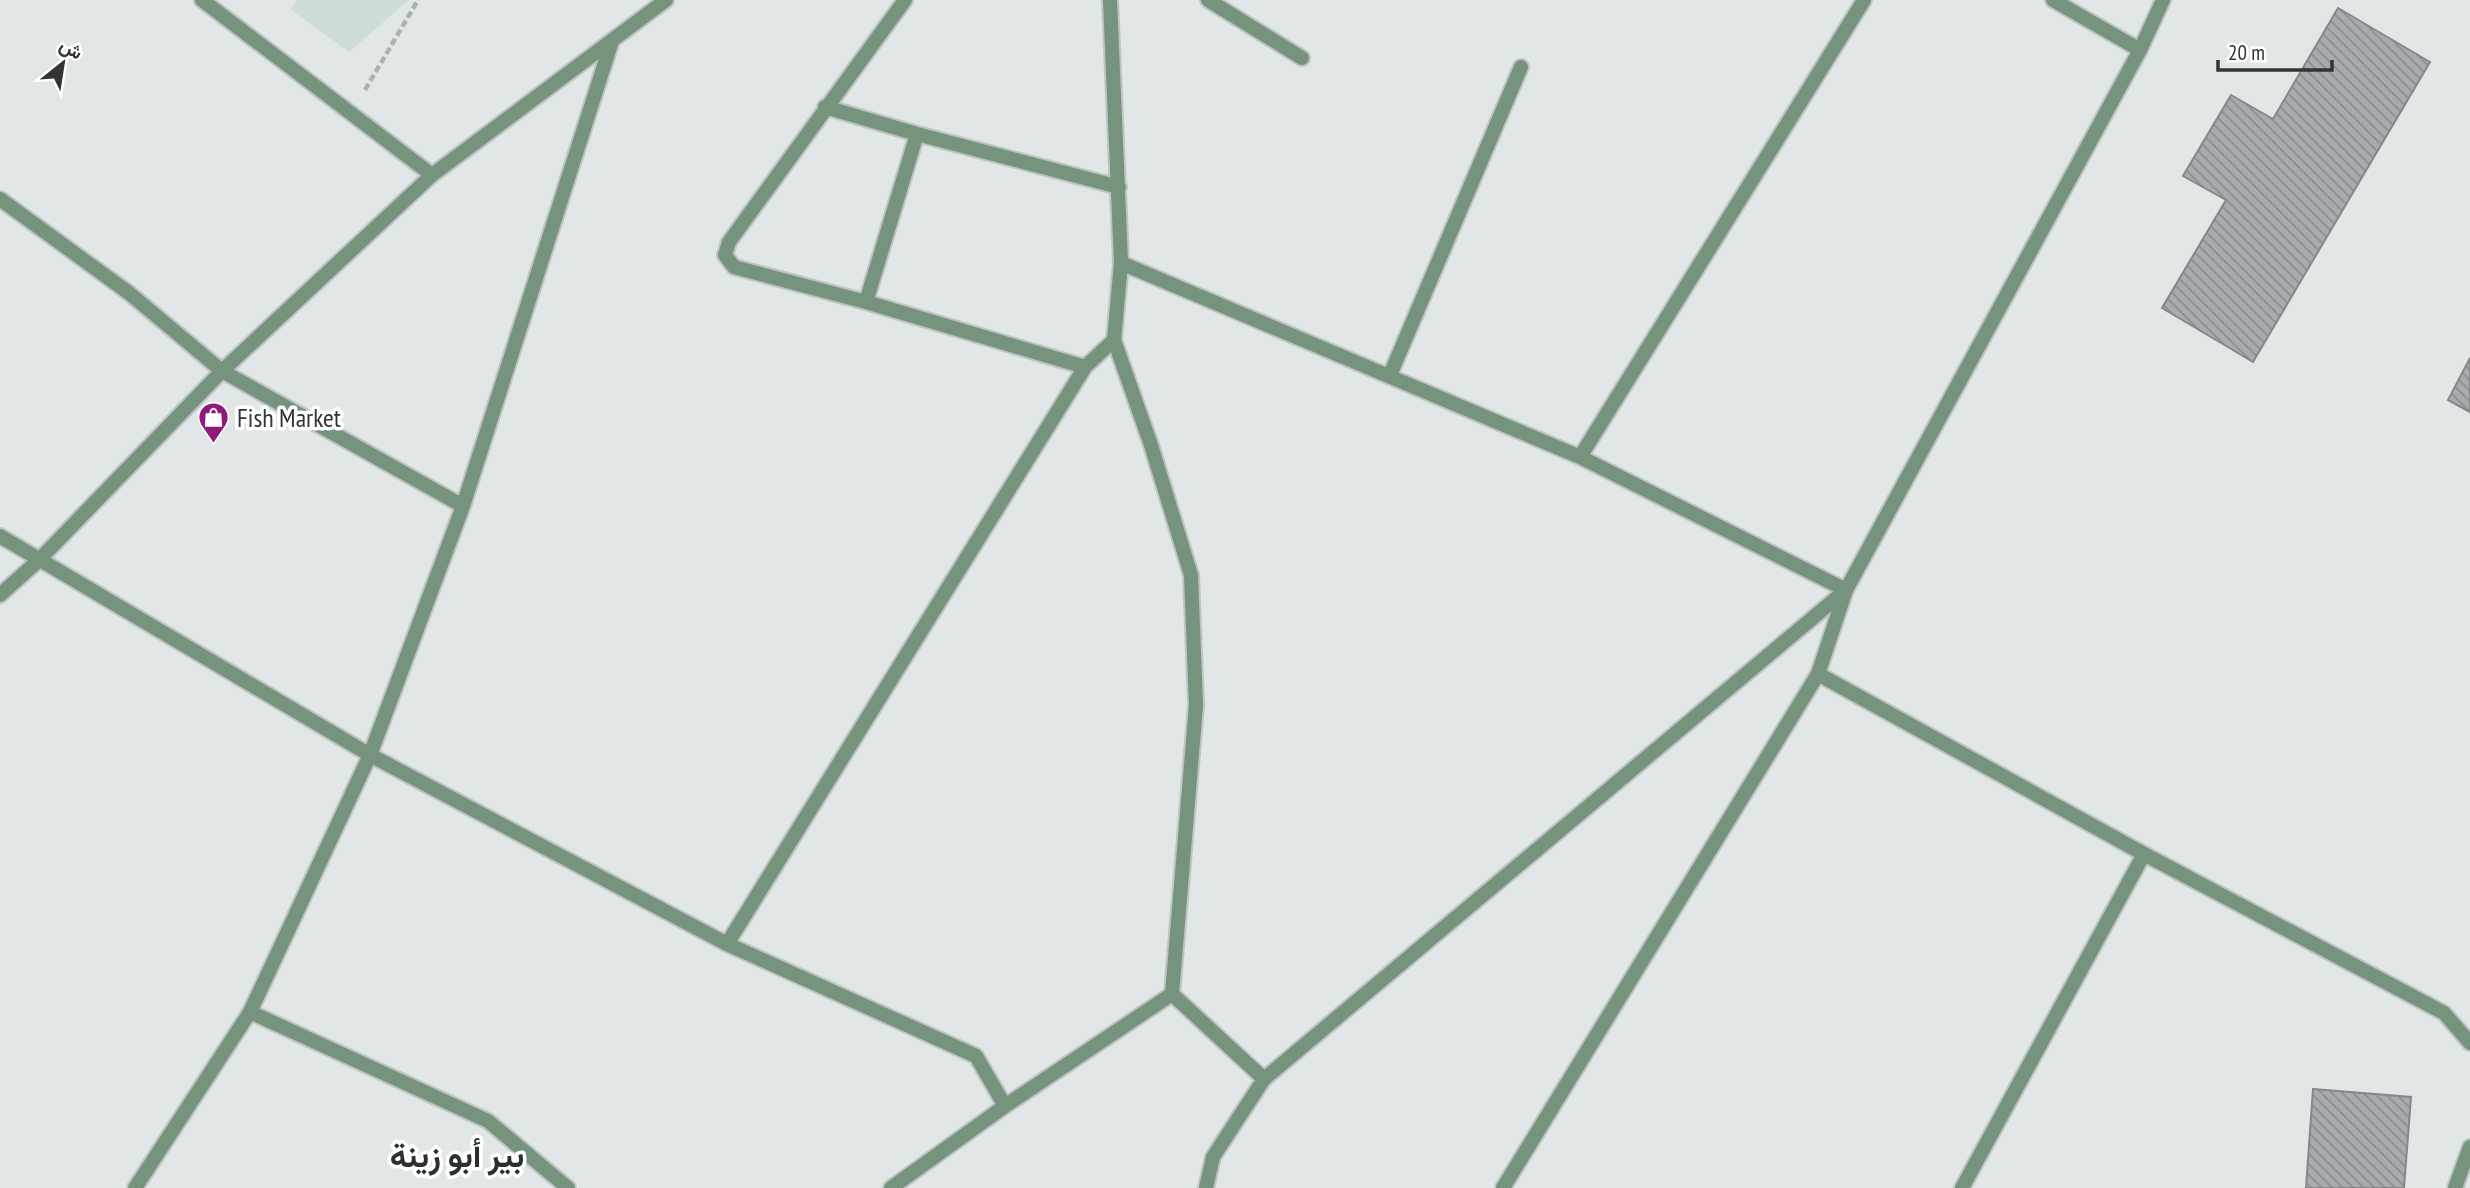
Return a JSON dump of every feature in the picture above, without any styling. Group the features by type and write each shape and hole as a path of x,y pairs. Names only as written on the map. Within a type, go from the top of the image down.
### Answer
{"street":[{"path":"202,0 432,175"},
{"path":"0,595 39,560 222,371 432,175 666,0"},
{"path":"905,0 729,242 725,255 734,267 866,302 1085,367"},
{"path":"1110,0 1121,263 1114,340 1151,445 1191,575 1196,705 1172,994"},
{"path":"1208,0 1302,58"},
{"path":"1580,457 1864,0"},
{"path":"2053,0 2140,50"},
{"path":"1503,1188 1818,674 1846,590 2140,50 2163,0"},
{"path":"135,1188 250,1012 370,755 463,506 612,41"},
{"path":"1390,375 1521,67"},
{"path":"825,107 1119,187"},
{"path":"866,302 917,134"},
{"path":"0,199 129,293 222,371 463,506"},
{"path":"1121,263 1580,457 1846,590"},
{"path":"727,944 1085,367 1114,340"},
{"path":"0,536 370,755 727,944 976,1056 1005,1106"},
{"path":"1206,1188 1213,1157 1264,1079 1846,590"},
{"path":"1818,674 2144,854 2444,1013 2470,1043"},
{"path":"1962,1188 2144,854"},
{"path":"1172,994 1264,1079"},
{"path":"891,1188 1005,1106 1172,994"},
{"path":"250,1012 488,1121 568,1188"},
{"path":"2455,1188 2470,1147"}],"path":[{"path":"351,113 418,0"}],"shaded area":[{"path":"297,0 409,0 349,52 290,9"}],"building":[{"path":"2338,8 2430,62 2253,362 2162,308 2226,200 2183,176 2231,95 2273,119"},
{"path":"2470,358 2470,412 2448,400"},
{"path":"2313,1089 2411,1097 2404,1188 2306,1188"}],"place":[{"name":"Fish Market","path":"214,444"}],"district":[{"name":"بير أبو زينة","path":"457,1154"}]}
